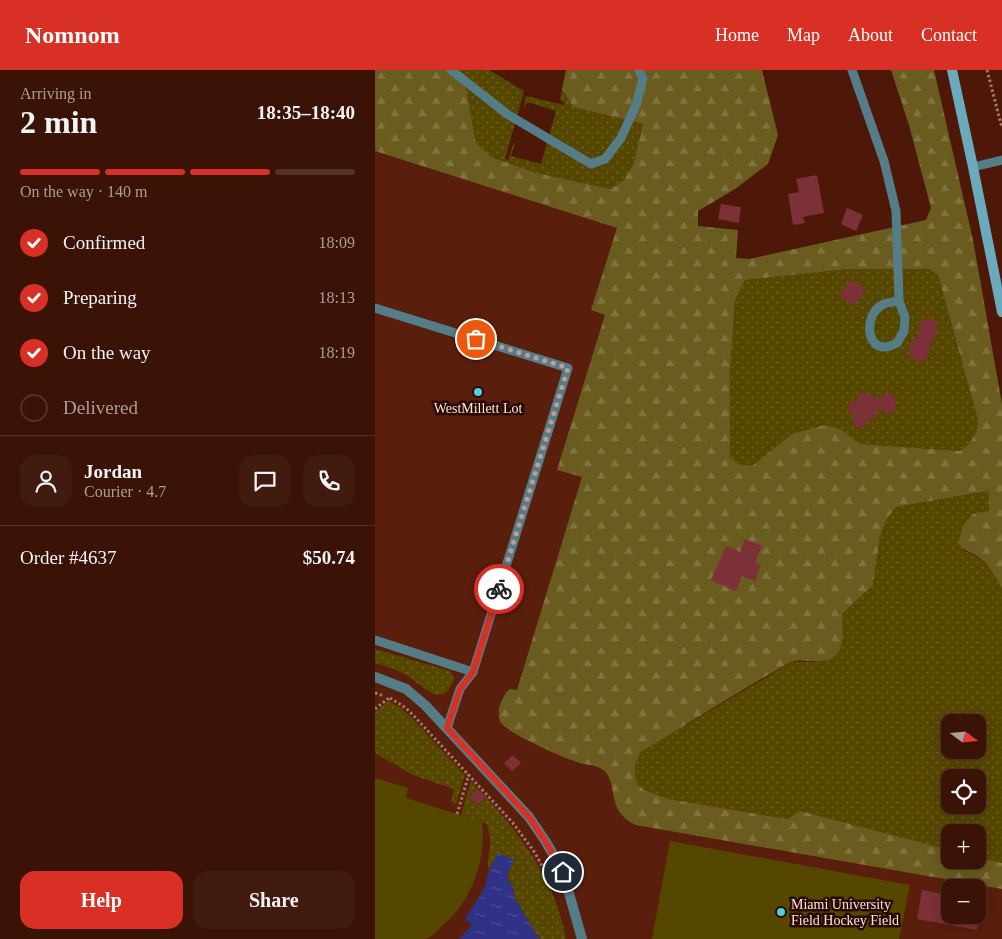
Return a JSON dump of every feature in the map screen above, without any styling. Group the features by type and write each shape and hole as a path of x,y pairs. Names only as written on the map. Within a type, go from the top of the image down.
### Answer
{"main road":[{"path":"952,70 1000,288 1002,312"}],"street":[{"path":"375,677 406,689 425,705 529,817 563,872 582,939"}],"lane":[{"path":"451,70 507,114 591,164 605,159 621,138 636,105 643,79 639,70"},
{"path":"851,70 884,161 896,211 899,301 905,317 904,330 897,343 886,347 877,345 872,338 869,326 873,312 885,303 899,301"},
{"path":"973,167 1002,160"},
{"path":"375,308 568,368 473,672 460,689 447,728"},
{"path":"375,640 473,672"}],"path":[{"path":"987,70 1002,128"},
{"path":"375,693 389,698 406,708 469,775 523,836 553,885"},
{"path":"375,709 389,698"},
{"path":"457,814 474,758"}],"shaded area":[{"path":"454,70 489,70 524,91 505,159 508,160 514,142 511,156 541,164 556,111 527,102 524,107 526,96 564,105 564,102 560,100 562,89 573,107 643,124 633,165 624,180 611,189 537,173 493,158 476,143 466,88"},
{"path":"375,151 709,257 552,723 1002,491 1002,939 375,939"},
{"path":"849,269 927,269 938,275 978,420 973,438 960,451 862,444 842,430 767,455 752,466 739,464 730,459 730,372 735,301 745,280"},
{"path":"990,491 989,511 963,550 986,565 1002,588 1002,863 986,859 986,824 941,824 941,848 800,811 789,819 669,799 644,790 636,783 635,764 641,752 792,662 824,662 834,657 839,651 843,627 842,614 873,585 880,536 887,519 896,507"},
{"path":"375,649 450,671 454,678 444,694 432,693 404,674 375,663"},
{"path":"389,701 411,717 465,775 456,804 451,802 454,789 413,775 375,753 375,712"},
{"path":"375,778 408,788 406,798 482,822 482,851 475,880 461,906 452,917 426,939 375,939"},
{"path":"471,781 478,789 470,797 478,805 486,797 513,829 537,863 555,899 566,939 540,939 537,936 513,895 514,891 498,853 489,870 490,842 487,824 461,815"},
{"name":"Miami University Field Hockey Field","path":"670,841 910,885 899,939 652,939"}],"green space":[{"path":"375,70 454,70 466,88 476,143 493,158 537,173 611,189 624,180 633,165 643,124 573,107 562,89 566,70 762,70 778,135 768,164 735,189 698,211 698,226 738,230 736,258 749,259 926,220 931,208 909,125 891,70 934,70 973,240 1002,404 1002,588 985,563 958,543 964,524 973,514 989,511 989,491 896,507 887,519 880,536 873,585 842,614 842,643 838,653 829,660 794,661 789,663 641,752 635,764 636,783 644,790 669,799 788,819 800,811 941,848 941,869 986,869 986,859 1002,863 1002,889 986,886 986,879 945,879 636,825 626,819 620,812 616,805 610,781 602,769 580,763 526,740 515,734 499,720 499,709 504,695 510,689 517,690 582,477 557,470 605,315 591,310 617,228 375,151","holes":["849,269 928,269 938,275 978,420 975,434 968,445 960,451 862,444 842,430 825,425 792,434 752,466 739,464 730,458 730,372 735,301 745,280"]}],"water":[{"path":"498,853 514,860 507,876 514,891 513,895 540,939 459,939 472,925 465,919 484,889 489,870"}],"building":[{"path":"817,175 824,213 803,217 805,223 793,225 788,194 799,192 796,179"},
{"path":"721,204 741,207 739,223 718,219"},
{"path":"847,208 863,215 856,231 841,224"},
{"path":"849,282 857,282 866,290 853,306 839,295"},
{"path":"926,318 934,319 938,324 935,339 931,341 928,358 922,361 913,360 909,355 911,340 918,337 920,321"},
{"path":"863,392 881,398 886,393 893,394 896,399 895,414 877,410 875,419 868,418 867,424 862,428 857,427 853,422 854,415 848,414 850,401 857,402 858,396"},
{"path":"745,539 762,546 755,562 761,565 755,581 742,576 736,591 711,580 726,546 740,552"},
{"path":"513,755 521,763 512,771 504,763"},
{"path":"478,789 486,797 478,805 470,797"},
{"path":"922,890 941,893 941,923 917,919"},
{"path":"944,924 978,924 977,930"}],"way so far":[{"path":"476,339 568,368 499,589"}],"place":[{"name":"WestMillett Lot","path":"478,392"},
{"name":"Miami University Field Hockey Field","path":"781,912"}],"route":[{"path":"499,589 473,672 460,689 447,728 529,817 563,872"}]}
